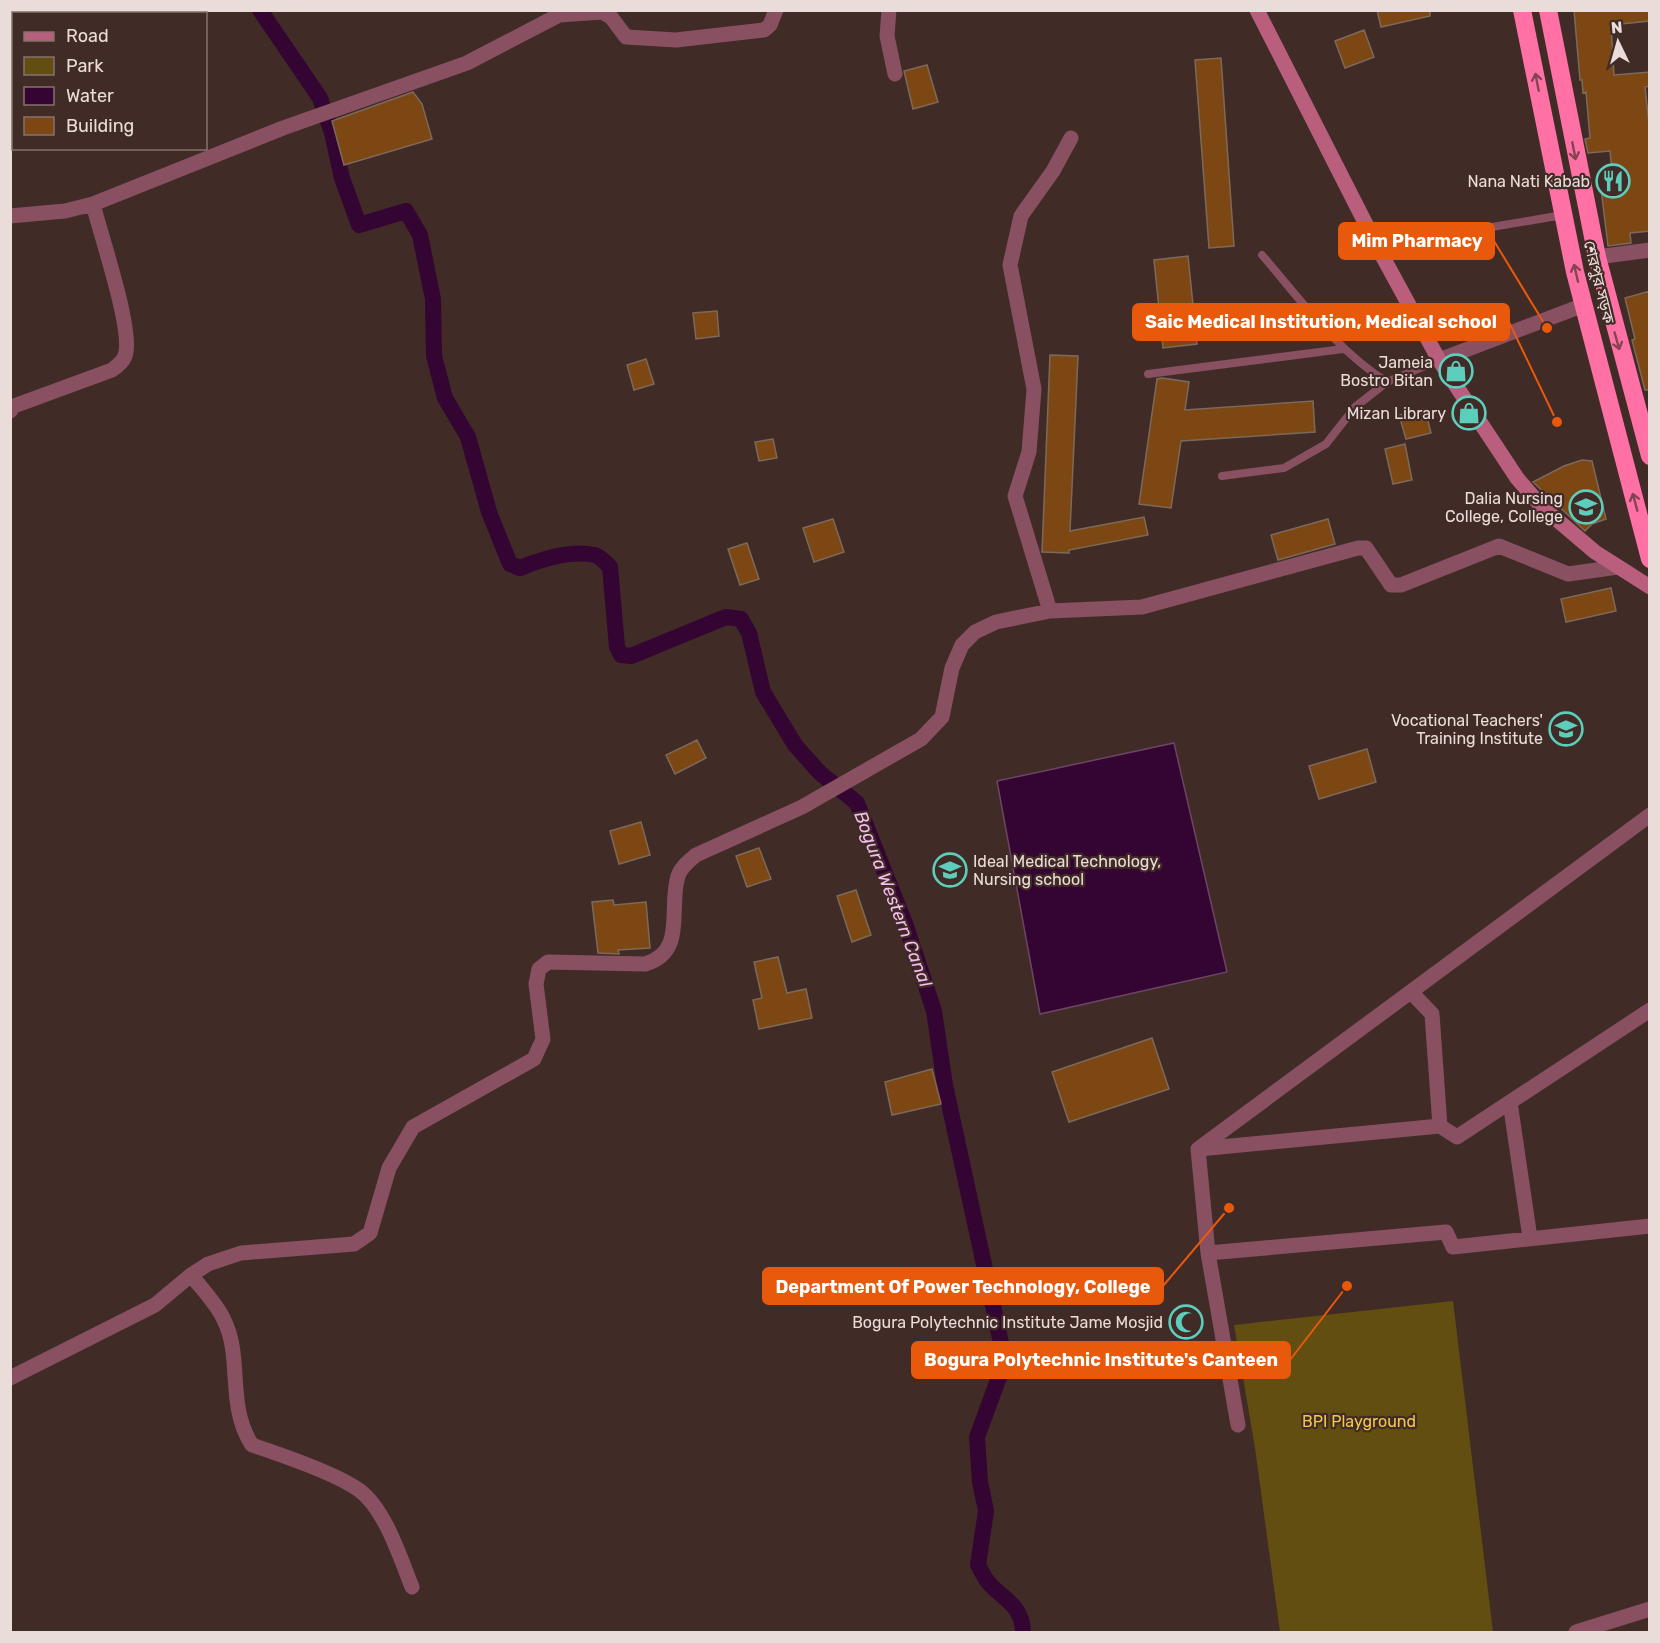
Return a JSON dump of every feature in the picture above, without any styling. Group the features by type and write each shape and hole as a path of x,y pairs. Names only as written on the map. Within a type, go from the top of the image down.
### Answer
{"highway":[{"name":"শেরপুর সড়ক","path":"1522,10 1563,215 1650,559"},
{"name":"শেরপুর সড়ক","path":"1548,10 1597,257 1650,456"}],"street":[{"path":"10,216 65,211 93,204 310,119 467,63 558,13 602,12 611,16 626,37 676,40 764,30 770,25 776,10"},
{"path":"888,10 887,36 895,74"},
{"path":"1257,10 1378,248 1439,360 1517,478 1542,507 1595,552 1650,587"},
{"path":"1050,612 1015,496 1029,452 1034,389 1010,265 1021,216 1053,171 1071,138"},
{"path":"10,411 14,406 112,370 123,362 127,351 123,320 93,204"},
{"path":"1597,257 1650,250"},
{"path":"1439,360 1584,305"},
{"path":"10,1378 155,1305 208,1264 241,1253 354,1244 370,1233 389,1168 413,1126 534,1059 543,1038 537,984 539,969 548,962 645,964 658,960 670,949 678,877 684,865 696,855 802,807 921,739 942,717 952,668 962,645 975,632 996,622 1050,612 1142,607 1358,548 1366,548 1391,585 1401,585 1499,546 1568,574 1618,567"},
{"path":"1198,1149 1650,815"},
{"path":"1411,992 1432,1014 1440,1126"},
{"path":"1198,1149 1440,1126 1457,1137 1650,1010"},
{"path":"1510,1102 1530,1238"},
{"path":"1198,1149 1208,1252 1238,1425"},
{"path":"1208,1252 1446,1232 1453,1247 1650,1226"},
{"path":"191,1275 224,1319 229,1334 241,1428 252,1445 360,1490 375,1508 395,1542 412,1587"},
{"path":"1576,1632 1650,1610"}],"lane":[{"path":"1492,227 1563,215"},
{"path":"1262,255 1343,349 1363,367 1387,382"},
{"path":"1148,374 1343,349"},
{"path":"1222,476 1284,468 1326,444 1355,407 1387,382 1439,360"}],"green space":[{"name":"BPI Playground","path":"1453,1301 1493,1632 1280,1632 1255,1448 1234,1325"}],"water":[{"path":"1174,743 1227,972 1040,1014 997,781"}],"building":[{"path":"1377,10 1430,10 1430,16 1381,27"},
{"path":"1574,10 1650,10 1650,21 1611,25 1614,75 1650,72 1650,86 1645,87 1650,133 1650,231 1630,233 1631,243 1608,246 1600,181 1613,180 1610,151 1588,153 1585,139 1590,138 1586,92 1583,93 1582,80 1580,80"},
{"path":"1364,30 1374,57 1345,68 1335,41"},
{"path":"1221,58 1234,246 1209,248 1195,60"},
{"path":"927,65 938,102 913,109 904,71"},
{"path":"413,92 422,104 432,139 344,165 332,121"},
{"path":"1188,256 1197,344 1163,348 1154,260"},
{"path":"1650,291 1650,390 1645,390 1632,340 1635,339 1625,298"},
{"path":"717,311 719,336 696,339 693,313"},
{"path":"1050,355 1078,356 1070,531 1144,517 1148,535 1069,550 1069,553 1042,552"},
{"path":"646,359 654,384 634,390 627,365"},
{"path":"1157,379 1189,382 1185,410 1313,401 1315,432 1181,441 1171,508 1139,504"},
{"path":"1425,409 1431,433 1406,439 1399,415"},
{"path":"773,439 777,458 759,461 755,442"},
{"path":"1405,444 1412,480 1393,484 1385,449"},
{"path":"1582,460 1592,461 1606,519 1592,524 1585,531 1533,482 1564,466"},
{"path":"833,519 844,552 814,562 803,528"},
{"path":"1328,519 1335,544 1278,560 1271,535"},
{"path":"747,543 759,579 740,585 728,549"},
{"path":"1611,588 1616,611 1566,622 1561,599"},
{"path":"697,740 706,758 675,774 666,755"},
{"path":"1367,749 1376,782 1319,799 1309,766"},
{"path":"641,822 650,855 619,864 610,831"},
{"path":"759,848 771,879 747,887 736,856"},
{"path":"856,890 871,935 852,942 837,896"},
{"path":"613,900 614,905 646,902 650,948 618,950 619,954 598,953 592,902"},
{"path":"778,957 787,993 806,989 812,1018 759,1029 753,1000 762,998 754,962"},
{"path":"1152,1038 1169,1089 1069,1122 1052,1072"},
{"path":"932,1069 941,1104 892,1115 885,1082"}],"waterway":[{"name":"Bogura Western Canal","path":"260,10 320,98 332,133 342,178 359,225 406,211 420,235 433,299 434,356 445,398 468,437 489,512 510,564 520,568 547,559 576,554 595,555 601,559 610,567 617,647 621,655 631,656 726,617 741,619 749,633 763,692 795,745 820,773 857,803 906,926 934,1011 945,1085 1005,1361 977,1437 980,1482 986,1511 978,1565 988,1582 1011,1603 1019,1615 1023,1632"}],"place":[{"name":"Nana Nati Kabab","path":"1613,181"},
{"name":"Mim Pharmacy","path":"1547,328"},
{"name":"Jameia Bostro Bitan","path":"1456,371"},
{"name":"Mizan Library","path":"1469,413"},
{"name":"Saic Medical Institution, Medical school","path":"1557,422"},
{"name":"Dalia Nursing College, College","path":"1586,507"},
{"name":"Vocational Teachers' Training Institute","path":"1566,729"},
{"name":"Ideal Medical Technology, Nursing school","path":"950,870"},
{"name":"Department Of Power Technology, College","path":"1229,1208"},
{"name":"Bogura Polytechnic Institute's Canteen","path":"1347,1286"},
{"name":"Bogura Polytechnic Institute Jame Mosjid","path":"1186,1322"}]}
